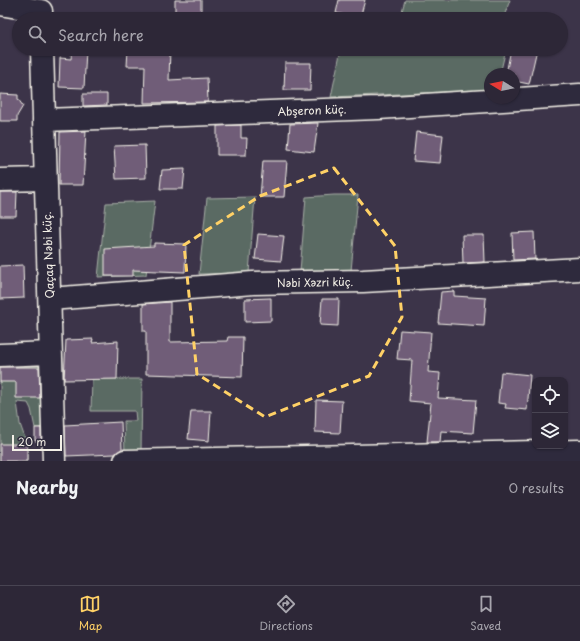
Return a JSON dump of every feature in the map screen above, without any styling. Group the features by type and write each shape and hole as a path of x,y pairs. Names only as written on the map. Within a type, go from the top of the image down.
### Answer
{"street":[{"path":"0,4 41,10"},
{"name":"Qaçaq Nəbi küç.","path":"42,56 54,461"},
{"name":"Abşeron küç.","path":"44,120 378,108 580,95"},
{"path":"0,180 45,179"},
{"name":"Nəbi Xəzri küç.","path":"50,299 253,283 363,281 580,269"},
{"path":"0,355 50,353"},
{"path":"125,461 580,451"}],"highlighted area":[{"path":"334,168 395,246 402,317 369,376 265,417 197,374 184,245 260,196"}],"green space":[{"path":"405,0 510,0 506,12 402,12"},
{"path":"340,56 504,56 501,68 484,68 484,90 331,97"},
{"path":"358,195 351,271 300,272 306,197"},
{"path":"255,197 249,273 199,274 207,198"},
{"path":"155,201 146,275 98,277 106,203"},
{"path":"0,364 44,365 45,427 35,428 31,409 28,403 17,402 20,424 27,444 27,461 0,461"},
{"path":"92,379 142,379 141,453 125,454 124,421 136,421 135,411 91,411"}],"building":[{"path":"175,0 201,0 201,12 175,12"},
{"path":"339,0 365,0 362,12 336,12"},
{"path":"71,56 86,56 84,88 59,87 60,58 71,59"},
{"path":"128,56 170,56 169,80 207,78 208,102 144,103 145,66 127,66"},
{"path":"510,56 535,56 529,84 520,82 520,68 507,68"},
{"path":"285,63 311,63 310,90 284,90"},
{"path":"0,94 18,95 18,99 23,106 17,116 17,121 0,121"},
{"path":"83,94 107,94 107,105 83,106"},
{"path":"318,123 314,152 288,149 290,124"},
{"path":"241,125 241,138 247,138 246,155 217,155 217,126"},
{"path":"86,131 83,185 59,185 60,132"},
{"path":"416,132 443,135 440,163 413,161"},
{"path":"145,145 146,178 116,179 114,146"},
{"path":"263,161 287,161 284,197 260,197"},
{"path":"185,169 183,189 160,189 162,170"},
{"path":"0,192 17,192 16,216 0,216"},
{"path":"534,232 535,259 513,260 512,233"},
{"path":"258,234 284,236 281,261 255,259"},
{"path":"462,235 484,235 485,262 463,263"},
{"path":"154,243 186,244 185,272 133,270 133,276 105,276 105,249 154,246"},
{"path":"23,265 24,298 0,299 0,266"},
{"path":"454,291 454,296 486,298 484,326 438,323 441,292"},
{"path":"271,298 271,321 245,322 245,299"},
{"path":"322,299 339,299 338,326 320,325"},
{"path":"170,302 170,342 227,341 228,337 243,337 242,377 146,374 146,331 143,331 143,304"},
{"path":"400,330 431,332 428,372 440,373 438,398 476,400 473,433 441,431 440,442 427,442 431,403 409,401 412,360 397,359"},
{"path":"93,339 92,343 118,341 117,379 64,380 66,340"},
{"path":"0,367 39,367 40,398 16,398 16,382 0,382"},
{"path":"501,372 530,375 527,410 505,408 506,404 498,403"},
{"path":"316,400 342,401 340,433 315,432"},
{"path":"191,411 211,411 209,441 188,439"},
{"path":"121,422 122,449 115,454 66,456 65,425"},
{"path":"35,428 41,428 41,441 35,441"},
{"path":"0,444 27,444 27,461 0,461"}]}
